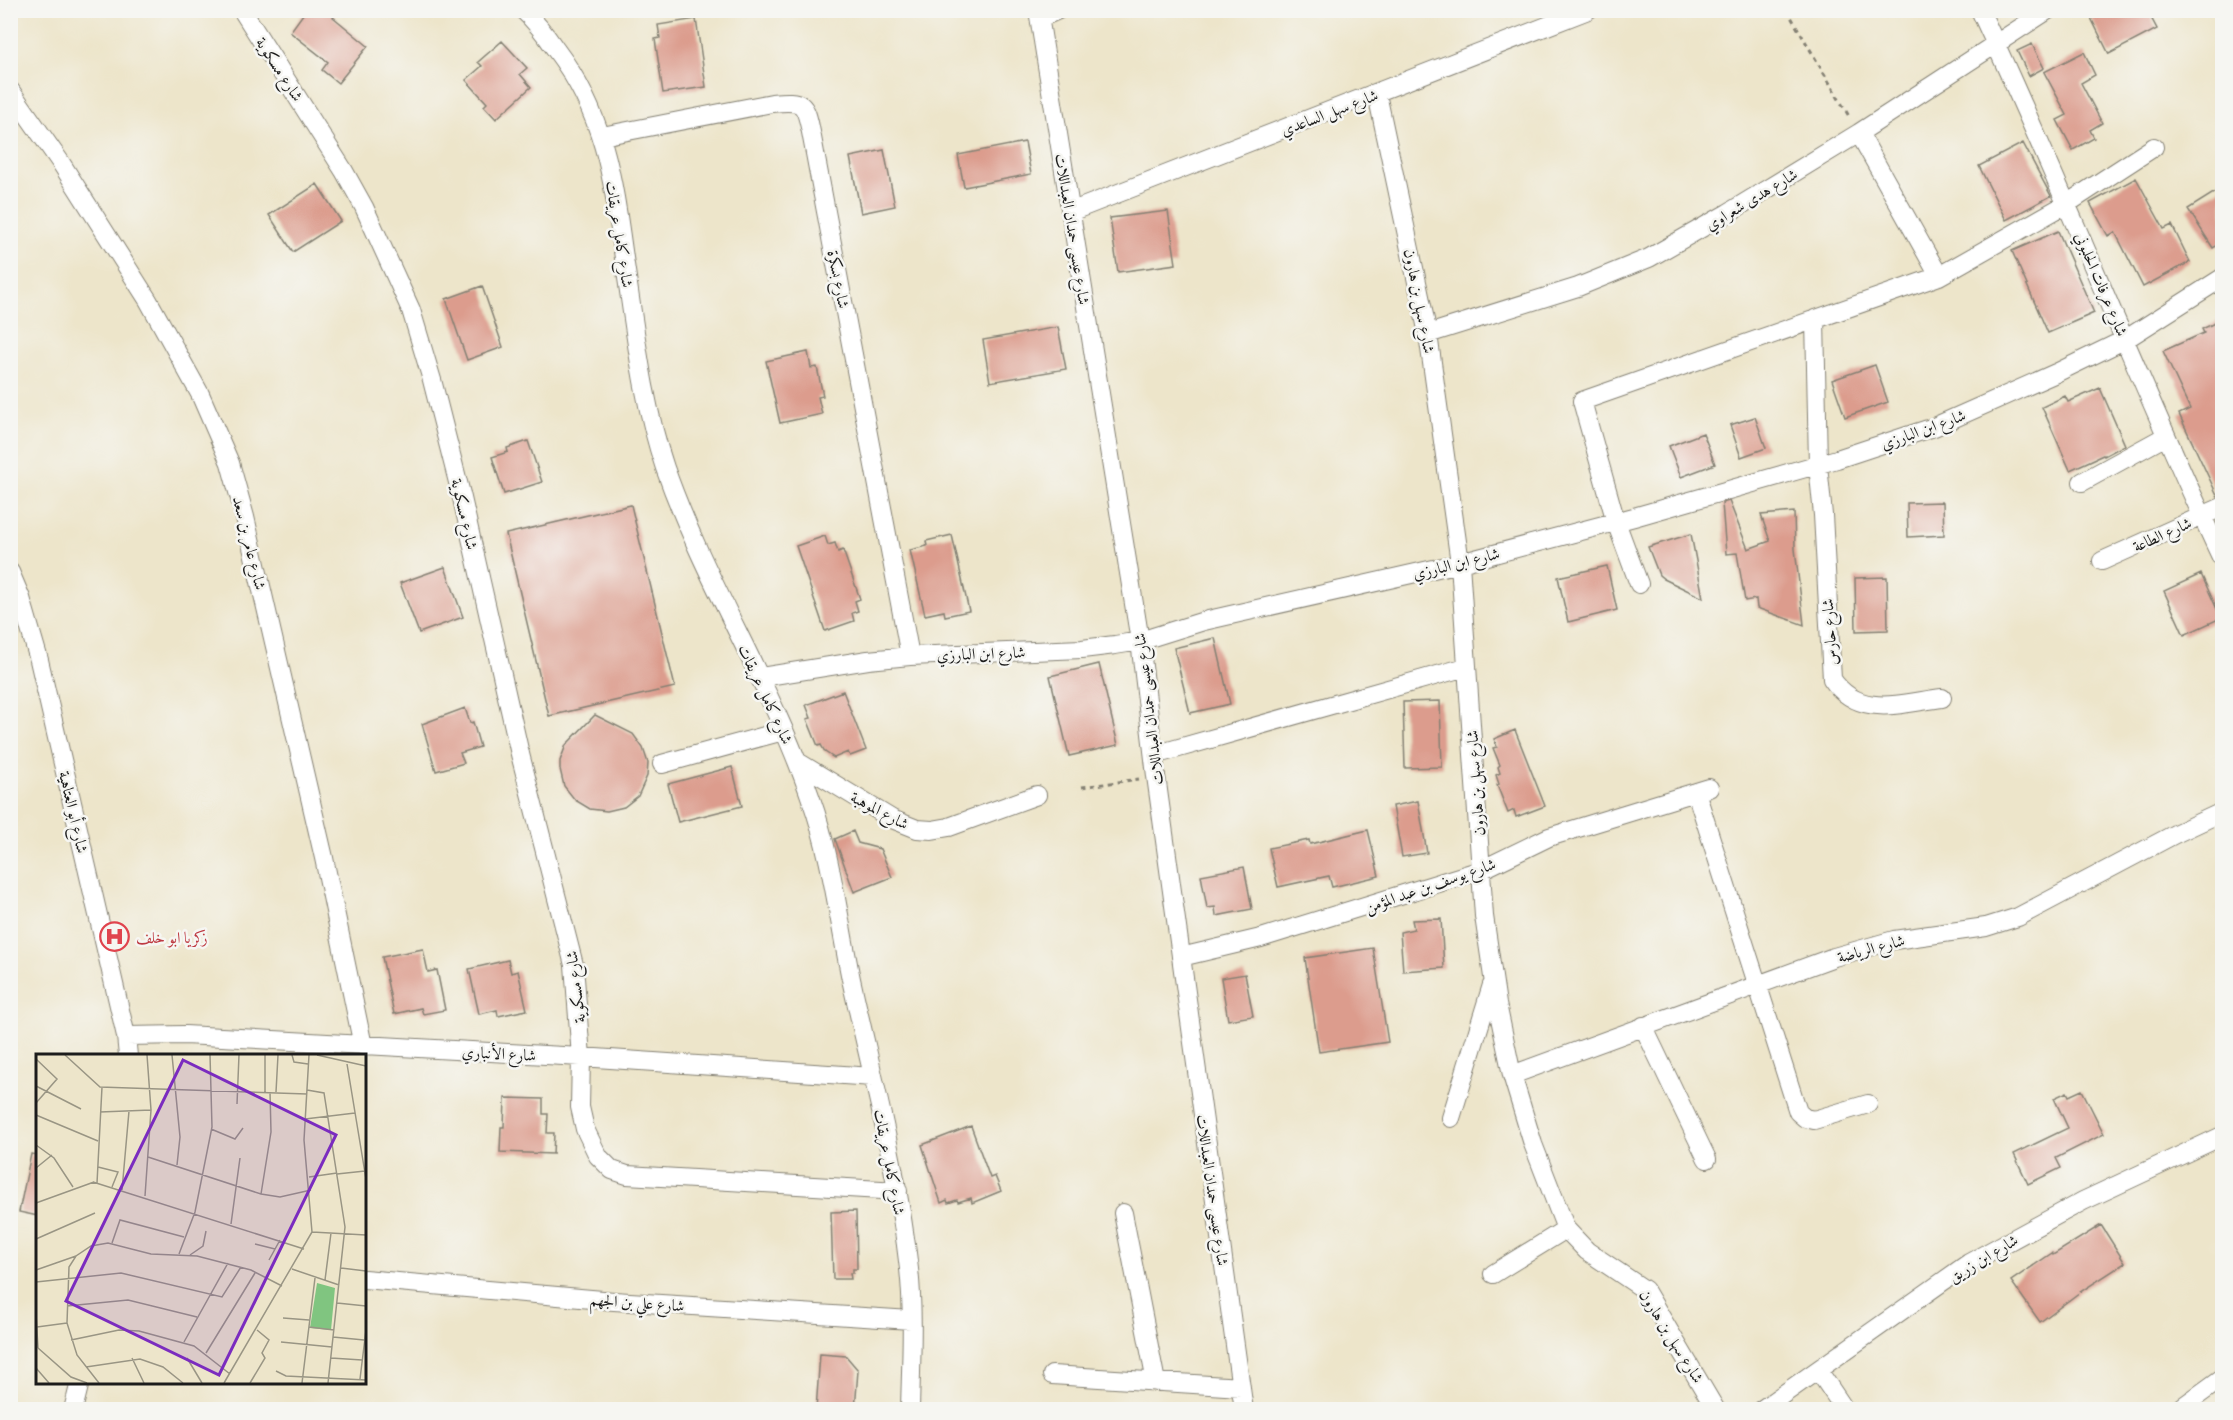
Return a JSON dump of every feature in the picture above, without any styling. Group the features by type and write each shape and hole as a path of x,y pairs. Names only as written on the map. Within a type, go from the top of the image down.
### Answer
{"street":[{"name":"شارع مسكوية","path":"242,10 344,171 364,207 411,310 432,380 462,498 520,754 574,965 581,1057 580,1107 585,1129 598,1156 612,1170 627,1175 897,1191"},
{"name":"شارع كامل عريقات","path":"523,10 536,22 568,66 589,103 602,136 614,189 640,361 650,412 665,468 710,576 760,677 798,762 819,823 897,1191 909,1272 910,1410"},
{"path":"1039,14 1058,10"},
{"name":"شارع سهل الساعدي","path":"1070,212 1588,10"},
{"name":"شارع عرفات الحلبوني","path":"1980,10 2067,203 2166,436 2223,559"},
{"name":"شارع هدى شعراوي","path":"1428,334 1578,287 1649,258 1859,133 2048,10"},
{"name":"شارع عيسى حمدان العبداللات","path":"1039,14 1140,640 1180,957 1244,1410"},
{"name":"شارع عامر بن سعد","path":"10,90 61,163 148,300 200,394 230,463 245,517 322,847 363,1046"},
{"name":"شارع سهل بن هارون","path":"1377,94 1428,334 1460,563 1484,916 1497,1004 1512,1075 1533,1144 1566,1229 1587,1251 1645,1290 1716,1410"},
{"name":"شارع بسكرة","path":"602,136 772,103 792,101 805,107 812,132 910,656"},
{"path":"1859,133 1939,276"},
{"path":"1639,584 1616,522 1582,401 1939,276 2067,203 2154,147"},
{"name":"شارع ابن البارزي","path":"760,677 868,660 910,656 1082,649 1140,640 1204,621 1460,563 1616,522 1818,465 1934,427 2126,339 2223,278"},
{"name":"شارع حارس","path":"1815,319 1818,465 1832,678 1839,690 1850,698 1870,705 1942,698"},
{"path":"2082,482 2166,436"},
{"name":"شارع الطاعة","path":"2102,561 2223,507"},
{"name":"شارع أبو العتاهية","path":"10,572 21,598 39,660 126,1036 128,1054"},
{"path":"1154,755 1466,667"},
{"path":"662,764 783,731"},
{"name":"شارع الموهبة","path":"798,762 891,819 917,829 932,830 949,827 1037,795"},
{"name":"شارع يوسف بن عبد المؤمن","path":"1180,957 1261,938 1481,870 1549,837 1702,790 1758,983"},
{"name":"شارع الرياضة","path":"1512,1075 1834,957 1894,940 1986,927 2018,917 2175,834 2223,812"},
{"path":"1451,1118 1494,978"},
{"path":"1758,983 1793,1102 1798,1112 1805,1118 1814,1120 1868,1104"},
{"path":"1643,1026 1707,1160"},
{"name":"شارع الأنباري","path":"126,1036 185,1035 581,1057 873,1077"},
{"name":"شارع ابن زريق","path":"1761,1410 1969,1263 2084,1201 2223,1136"},
{"path":"1123,1213 1156,1382"},
{"path":"1493,1274 1566,1229"},
{"name":"شارع علي بن الجهم","path":"366,1279 614,1301 911,1320"},
{"path":"1818,1370 1845,1410"},
{"path":"1052,1375 1241,1387"},
{"path":"2178,1410 2223,1378"},
{"path":"73,1410 80,1384"}],"path":[{"path":"1787,10 1859,133"},
{"path":"1082,787 1156,776"}],"building":[{"path":"306,10 339,10 333,17 368,46 338,83 322,70 328,62 290,32"},
{"path":"2101,10 2147,10 2157,29 2109,54 2090,16"},
{"path":"696,19 706,87 663,93 655,39 660,38 658,25"},
{"path":"502,41 527,68 520,74 531,87 496,119 484,106 487,103 466,80 482,66 478,62"},
{"path":"2032,44 2044,68 2029,76 2017,51"},
{"path":"2084,52 2095,75 2081,83 2102,123 2090,130 2094,138 2073,150 2057,120 2067,115 2044,72"},
{"path":"1025,142 1031,174 964,187 958,155"},
{"path":"2023,143 2051,196 2006,220 1979,166"},
{"path":"884,150 895,206 861,213 850,157"},
{"path":"2136,178 2164,229 2172,225 2190,262 2143,287 2115,232 2108,236 2090,203"},
{"path":"317,184 341,221 293,252 269,215"},
{"path":"2223,187 2223,242 2213,248 2188,209"},
{"path":"1168,211 1176,264 1118,272 1110,218"},
{"path":"2058,231 2094,313 2048,333 2012,251"},
{"path":"482,286 503,347 467,360 446,299"},
{"path":"2223,319 2223,496 2218,497 2179,414 2190,409 2163,351 2204,333 2202,329"},
{"path":"1058,327 1066,369 990,382 983,340"},
{"path":"808,352 811,368 817,367 823,396 818,397 822,414 780,423 766,361"},
{"path":"1875,365 1888,402 1845,417 1832,380"},
{"path":"2100,388 2125,445 2070,470 2042,407 2065,396 2068,402"},
{"path":"1755,417 1766,448 1741,457 1730,425"},
{"path":"1703,433 1715,464 1681,477 1669,446"},
{"path":"528,441 542,482 504,494 492,457 508,452 507,448"},
{"path":"1729,501 1748,549 1770,541 1761,515 1794,512 1795,549 1804,625 1757,608 1756,599 1745,601 1737,553 1726,554 1722,503"},
{"path":"1943,502 1944,535 1908,537 1907,503"},
{"path":"631,505 675,687 549,716 506,534"},
{"path":"1691,534 1703,598 1659,575 1648,547"},
{"path":"952,535 969,611 945,616 944,611 925,615 910,550 927,546 926,541"},
{"path":"825,536 828,545 835,543 838,552 843,550 860,599 855,601 858,611 852,613 854,621 825,631 796,546"},
{"path":"1607,566 1617,610 1568,622 1558,577"},
{"path":"445,567 463,617 419,633 400,583"},
{"path":"2201,574 2221,618 2184,635 2164,591"},
{"path":"1887,577 1888,630 1856,631 1855,578"},
{"path":"1215,638 1230,704 1190,713 1174,648"},
{"path":"1099,664 1118,745 1069,756 1050,676"},
{"path":"843,691 866,750 850,756 848,752 834,758 825,752 821,745 818,746 807,719 811,718 806,705"},
{"path":"1440,701 1442,767 1405,768 1403,702"},
{"path":"465,708 470,723 473,722 480,747 460,753 464,763 436,771 422,724"},
{"path":"595,715 633,734 643,748 648,763 647,776 638,796 624,807 607,811 590,809 575,800 564,786 560,769 560,761 566,745"},
{"path":"1515,730 1545,806 1516,817 1514,810 1508,813 1497,785 1499,784 1496,775 1500,773 1498,767 1500,765 1493,748 1497,747 1494,739"},
{"path":"732,767 742,806 678,822 668,784"},
{"path":"1418,801 1427,853 1402,857 1393,806"},
{"path":"1368,830 1379,876 1332,887 1329,876 1278,887 1269,848 1309,840 1310,844"},
{"path":"853,831 858,843 880,849 892,877 854,892 835,839"},
{"path":"1244,867 1252,909 1216,916 1215,907 1207,908 1201,875"},
{"path":"1441,919 1444,968 1403,971 1400,932 1414,929 1412,920"},
{"path":"1373,948 1388,1042 1319,1052 1305,958"},
{"path":"423,949 428,972 437,970 445,1010 423,1014 421,1008 394,1014 382,957"},
{"path":"508,960 511,973 518,971 527,1010 498,1016 497,1010 479,1014 469,969"},
{"path":"1245,974 1253,1016 1228,1020 1221,978"},
{"path":"2082,1090 2104,1134 2056,1158 2061,1168 2028,1184 2014,1154 2068,1128 2054,1098 2067,1092 2069,1096"},
{"path":"505,1098 543,1099 543,1114 548,1114 547,1133 554,1133 553,1154 500,1152"},
{"path":"971,1126 990,1178 995,1176 1001,1191 972,1203 971,1198 948,1203 947,1200 941,1203 922,1145"},
{"path":"31,1154 36,1155 36,1216 19,1212"},
{"path":"856,1211 857,1269 853,1269 853,1273 850,1273 851,1279 833,1279 831,1212"},
{"path":"2101,1225 2125,1263 2080,1292 2040,1322 2011,1281 2052,1253 2053,1255"},
{"path":"820,1354 846,1356 858,1370 855,1410 816,1410"}],"place":[{"name":"زكريا ابو خلف","path":"115,937"}]}
